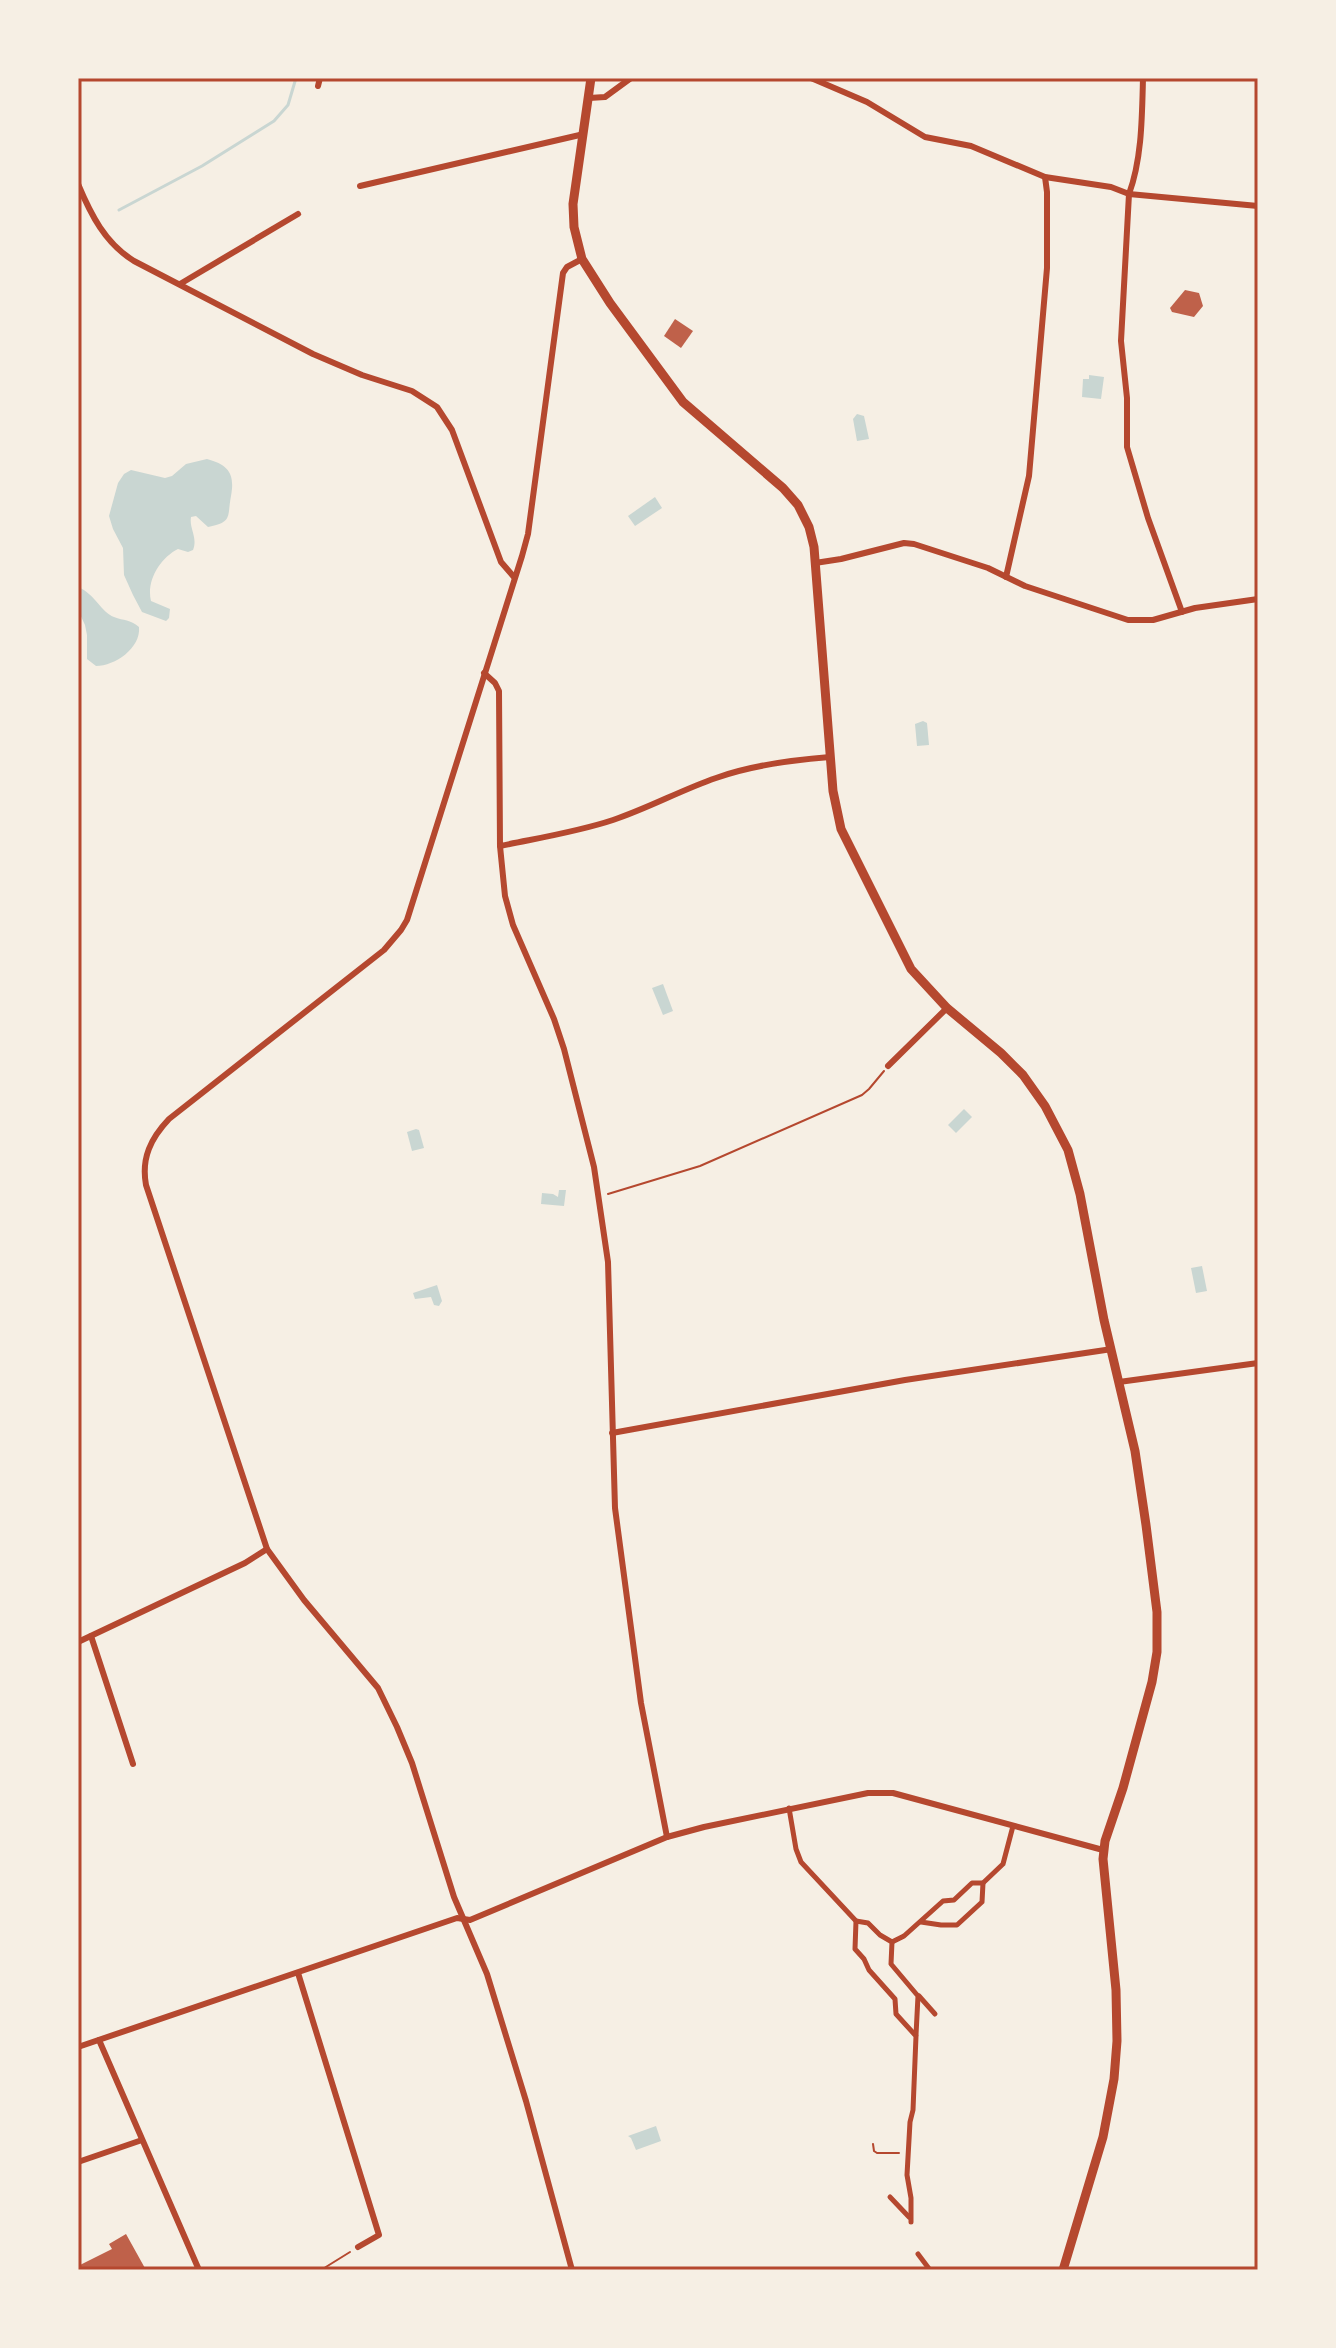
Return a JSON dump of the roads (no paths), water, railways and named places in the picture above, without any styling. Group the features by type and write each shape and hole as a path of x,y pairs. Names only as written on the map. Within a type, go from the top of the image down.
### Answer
{"main road":[{"path":"591,78 573,204 574,227 582,259 601,291 683,402 783,488 798,505 809,527 815,563 835,808 846,839 908,963 921,982 1023,1075 1060,1131 1075,1171 1104,1320 1135,1451 1154,1584 1158,1636 1152,1682 1103,1850 1116,1990 1114,2079 1103,2137 1063,2270"}],"street":[{"path":"318,86 320,78"},
{"path":"589,98 605,97 631,78"},
{"path":"811,78 867,102 925,137 971,146 1045,177 1111,187 1129,194 1258,206"},
{"path":"1143,78 1140,136 1129,194 1121,341 1127,398 1127,447 1148,518 1182,612"},
{"path":"360,186 584,134"},
{"path":"1006,577 1029,476 1047,268 1045,177"},
{"path":"78,184 95,221 111,243 134,261 326,360 412,391 437,407 452,430 501,562 514,577"},
{"path":"180,284 298,214"},
{"path":"572,2270 492,1988 449,1883 412,1763 378,1688 304,1600 267,1549 146,1185 144,1160 154,1136 169,1119 384,950 401,930 413,902 528,534 563,273 567,267 582,259"},
{"path":"815,563 904,543 929,547 988,568 1025,586 1128,620 1153,620 1258,599"},
{"path":"484,673 499,691 500,846 505,896 513,925 564,1049 599,1197 608,1262 615,1508 641,1703 667,1837"},
{"path":"500,846 611,821 735,772 830,757"},
{"path":"888,1066 947,1008"},
{"path":"612,1433 905,1380 1112,1349"},
{"path":"1119,1382 1258,1363"},
{"path":"78,1642 245,1563 267,1549"},
{"path":"91,1636 133,1764"},
{"path":"78,2047 457,1918 470,1920 667,1837 789,1808 868,1793 893,1793 1103,1850"},
{"path":"789,1808 801,1862 856,1921 868,1923 892,1942"},
{"path":"921,1922 957,1925 982,1902 983,1883 1003,1864 1013,1826"},
{"path":"892,1942 904,1936 943,1901 954,1900 972,1883 983,1883"},
{"path":"856,1921 855,1949 895,1999 896,2014 916,2036"},
{"path":"892,1942 891,1964 935,2014"},
{"path":"298,1973 379,2235 358,2247"},
{"path":"890,2197 910,2220 911,2198 907,2175 918,1996"},
{"path":"99,2040 199,2270"},
{"path":"78,2162 142,2140"},
{"path":"918,2254 930,2270"}],"waterway":[{"path":"119,210 202,166 274,121 288,105 296,78"}]}
